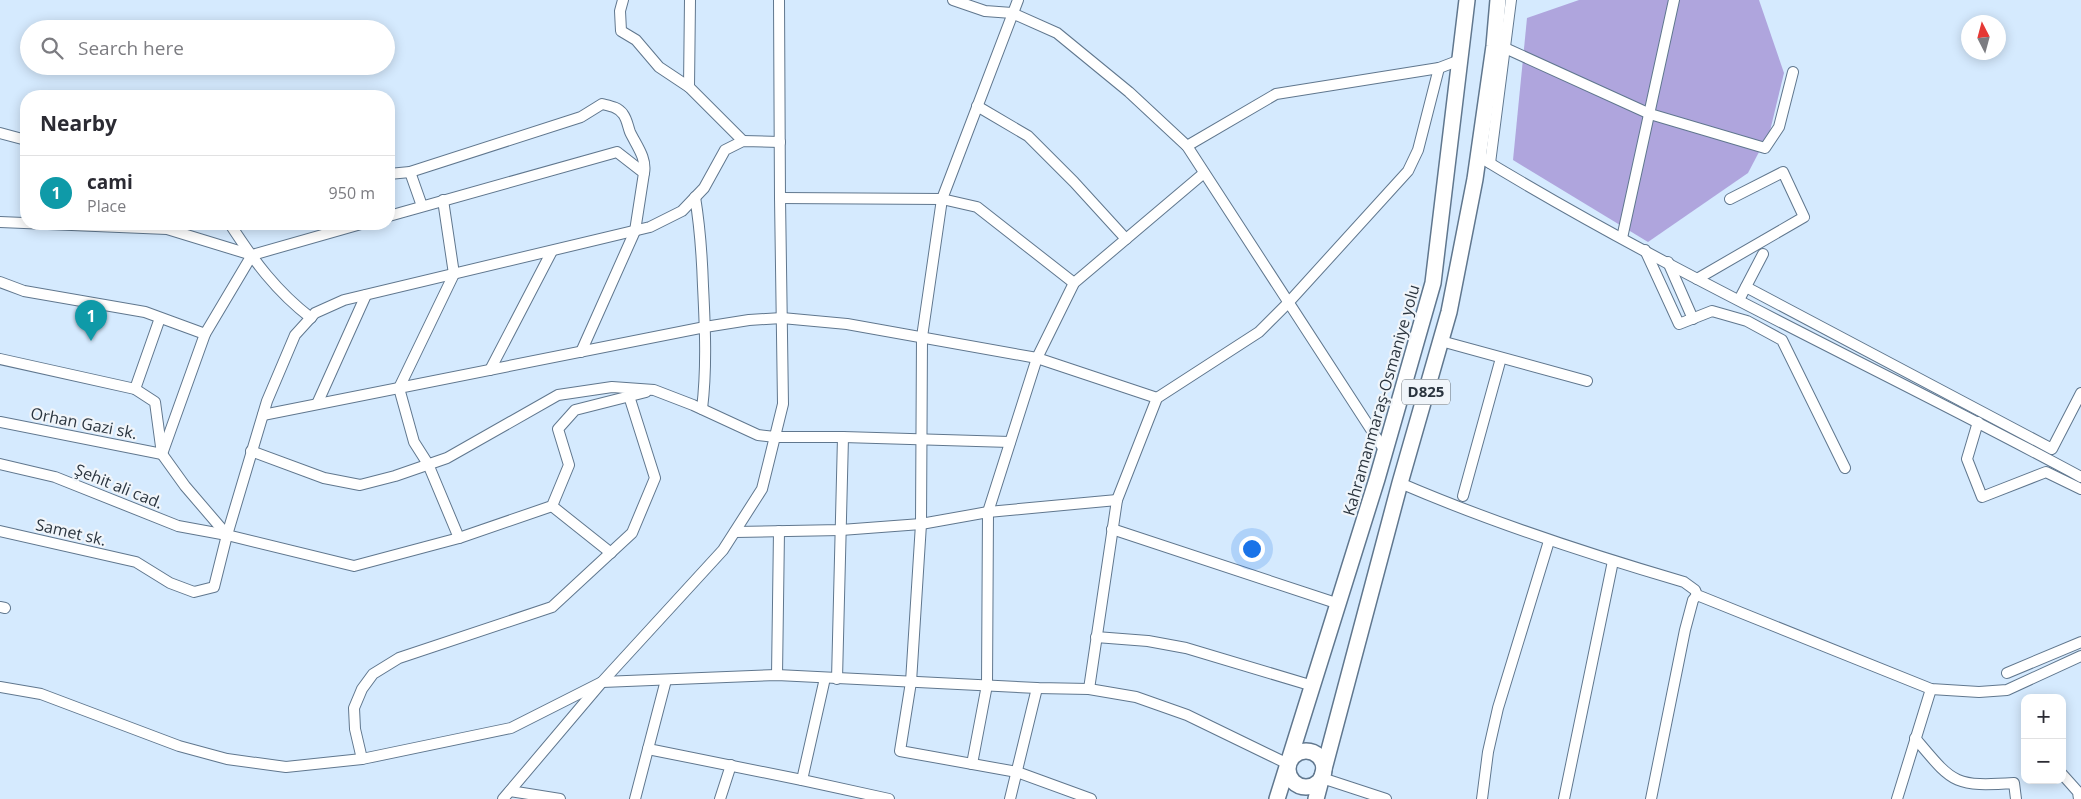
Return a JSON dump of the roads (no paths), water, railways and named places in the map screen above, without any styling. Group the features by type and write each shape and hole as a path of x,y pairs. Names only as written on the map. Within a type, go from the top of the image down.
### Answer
{"highway":[{"name":"Kahramanmaraş-Osmaniye yolu","path":"1277,799 1339,604 1433,284 1467,0"},
{"name":"D825","path":"1316,799 1400,483 1449,312 1484,160 1498,0"},
{"path":"1301,752 1313,752 1322,760 1323,775 1313,785 1302,786 1292,780 1289,775 1289,761 1301,752"}],"street":[{"path":"623,0 620,11 621,30 636,40 659,67 689,87 743,141"},
{"path":"689,87 690,0"},
{"path":"506,795 602,682 723,550 762,489 783,404 779,0"},
{"path":"953,0 985,11 1012,12 1057,33 1129,92 1187,146 1384,451"},
{"path":"1018,0 942,199 922,337 921,524 911,682 900,751 1017,772 1090,799"},
{"path":"1511,0 1484,160 1697,280 1978,422 2081,477"},
{"path":"1622,238 1674,0"},
{"path":"1504,48 1650,114 1765,148 1778,127 1794,72"},
{"path":"1187,146 1276,94 1439,68 1460,60"},
{"path":"1089,689 1117,500 1157,398 1258,332 1288,303 1408,171 1418,150 1439,68"},
{"path":"395,173 410,172 581,117 602,104 615,107 624,114 642,156 644,173 635,231 581,352"},
{"path":"977,106 1028,136 1074,182 1126,239"},
{"path":"1,136 20,139"},
{"path":"227,535 262,415 295,335 315,313 344,300 650,227 682,211 704,188 725,150 743,141 780,142"},
{"path":"395,214 617,152 644,173"},
{"path":"410,172 422,206"},
{"path":"1697,280 1804,217 1784,172 1730,199"},
{"path":"972,764 987,685 988,512 1037,358 1074,283 1204,173"},
{"path":"695,197 700,224 705,327 702,409"},
{"path":"780,198 942,199 977,207 1074,283"},
{"path":"443,200 454,274 399,388 414,442 428,464 459,538"},
{"path":"0,222 20,223"},
{"path":"170,230 252,255 340,230"},
{"path":"234,230 270,281 288,301 311,318"},
{"path":"1645,250 1679,324 1712,311 1748,321 1782,340 1845,468"},
{"path":"490,370 552,251"},
{"path":"1739,300 1763,254"},
{"path":"162,454 205,334 252,255"},
{"path":"1668,262 1693,319"},
{"path":"0,282 24,291 145,312 205,334"},
{"path":"1746,287 2052,449 2081,393"},
{"path":"316,404 366,295"},
{"path":"135,389 160,318"},
{"path":"262,415 705,327 749,320 782,318 847,324 1037,358 1157,398"},
{"path":"1441,341 1587,381"},
{"path":"1463,496 1501,358"},
{"path":"0,359 135,389 155,402 162,454 185,486 227,535"},
{"path":"251,451 324,478 360,485 396,476 447,458 558,395 612,387 654,390 702,409 758,435 775,437 1010,442"},
{"path":"612,553 552,506 569,465 558,428 575,410 654,390"},
{"path":"362,759 355,729 354,708 362,689 373,674 399,658 552,607 632,534 655,478 629,396"},
{"name":"Orhan Gazi sk.","path":"0,422 162,454"},
{"path":"1978,422 1967,459 1982,497 2046,472 2081,489"},
{"path":"837,679 843,437"},
{"name":"Şehit ali cad.","path":"0,464 54,476 178,526 227,535 354,566 459,538 552,506"},
{"path":"1400,483 1456,507 1549,540 1684,582 1695,590 1697,595 1931,689 1979,692 2007,690 2081,656"},
{"path":"734,532 841,530 921,524 988,512 1117,500"},
{"path":"1112,529 1339,604"},
{"name":"Samet sk.","path":"0,531 136,562 170,583 194,592 214,587 227,535"},
{"path":"777,675 779,531"},
{"path":"1482,799 1488,752 1498,708 1549,540"},
{"path":"1564,799 1613,561"},
{"path":"1652,799 1685,630 1693,600 1697,595"},
{"path":"1096,637 1148,641 1186,648 1313,686"},
{"path":"2007,673 2081,642"},
{"path":"0,687 41,694 179,746 227,759 286,767 362,759 511,728 602,682 777,675 1089,689 1136,698 1187,715 1289,761"},
{"path":"802,780 825,678"},
{"path":"635,799 666,680"},
{"path":"1010,799 1037,688"},
{"path":"1897,799 1931,689"},
{"path":"1915,738 1944,773 1956,780 1976,785 2014,783 2016,799"},
{"path":"648,749 802,780 846,795 889,799"},
{"path":"720,799 731,765"},
{"path":"1323,775 1386,799"},
{"path":"2066,778 2078,792 2080,799"},
{"path":"506,795 560,799"}],"place":[{"name":"cami","path":"91,341"}]}
